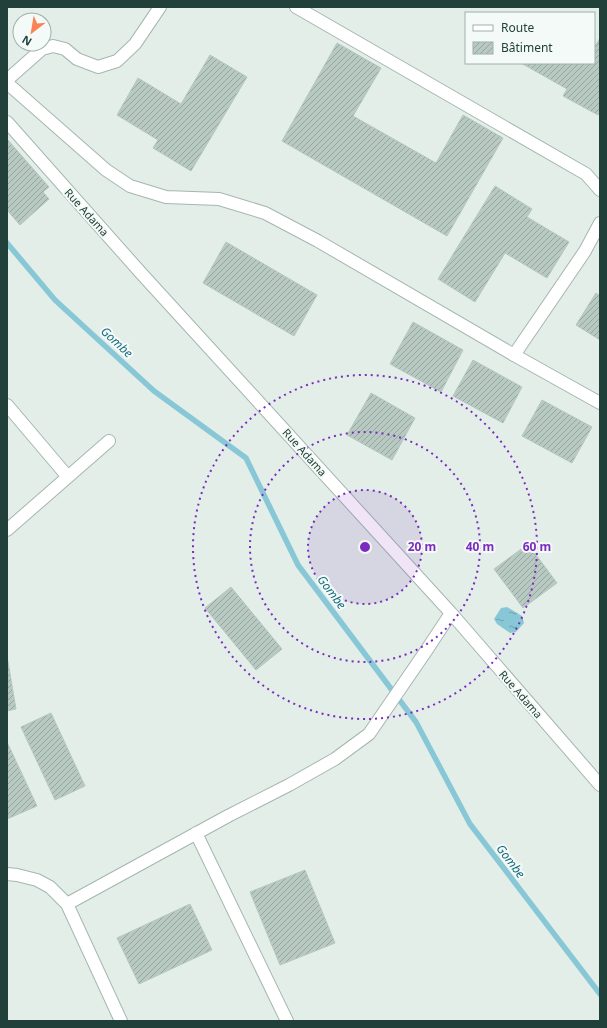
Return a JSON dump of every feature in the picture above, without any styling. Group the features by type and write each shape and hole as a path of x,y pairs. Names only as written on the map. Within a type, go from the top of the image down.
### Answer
{"street":[{"path":"7,80 42,49 53,46 65,49 77,59 98,67 117,61 135,44 160,7"},
{"path":"296,7 586,174 600,190"},
{"path":"7,83 106,170 130,186 166,196 219,199 265,213 318,241 514,355 600,403"},
{"name":"Rue Adama","path":"7,122 145,278 451,612 600,785"},
{"path":"514,355 585,251 600,223"},
{"path":"7,405 68,477"},
{"path":"7,530 109,441"},
{"path":"67,904 196,833 289,785 335,759 369,734 451,612"},
{"path":"196,833 287,1021"},
{"path":"7,874 37,880 50,887 67,904 121,1021"}],"water":[{"path":"507,607 522,616 524,623 516,632 510,633 497,624 494,619 501,608"}],"building":[{"path":"600,38 600,112 598,115 563,96 567,89 523,64 595,64 595,46"},
{"path":"337,43 381,68 353,116 436,163 463,115 503,138 447,236 282,141"},
{"path":"210,55 247,77 191,171 153,148 158,140 117,115 138,78 181,104"},
{"path":"7,139 49,187 43,192 49,199 20,225 7,210"},
{"path":"495,186 532,209 527,217 569,242 547,278 505,253 475,302 438,279"},
{"path":"226,242 317,295 294,336 203,283"},
{"path":"596,293 600,296 600,340 576,325"},
{"path":"413,322 463,350 441,392 390,364"},
{"path":"473,360 522,387 503,423 453,396"},
{"path":"371,393 415,418 392,460 347,435"},
{"path":"542,400 592,427 572,463 522,436"},
{"path":"528,544 557,583 523,608 494,569"},
{"path":"231,587 282,649 256,670 205,608"},
{"path":"7,656 16,709 7,711"},
{"path":"51,713 85,786 55,800 21,727"},
{"path":"7,742 37,806 7,819"},
{"path":"305,870 335,943 280,965 250,892"},
{"path":"190,904 212,950 139,984 117,938"}],"waterway":[{"name":"Gombe","path":"7,243 55,300 154,391 246,458 298,565 416,722 470,824 600,994"}]}
